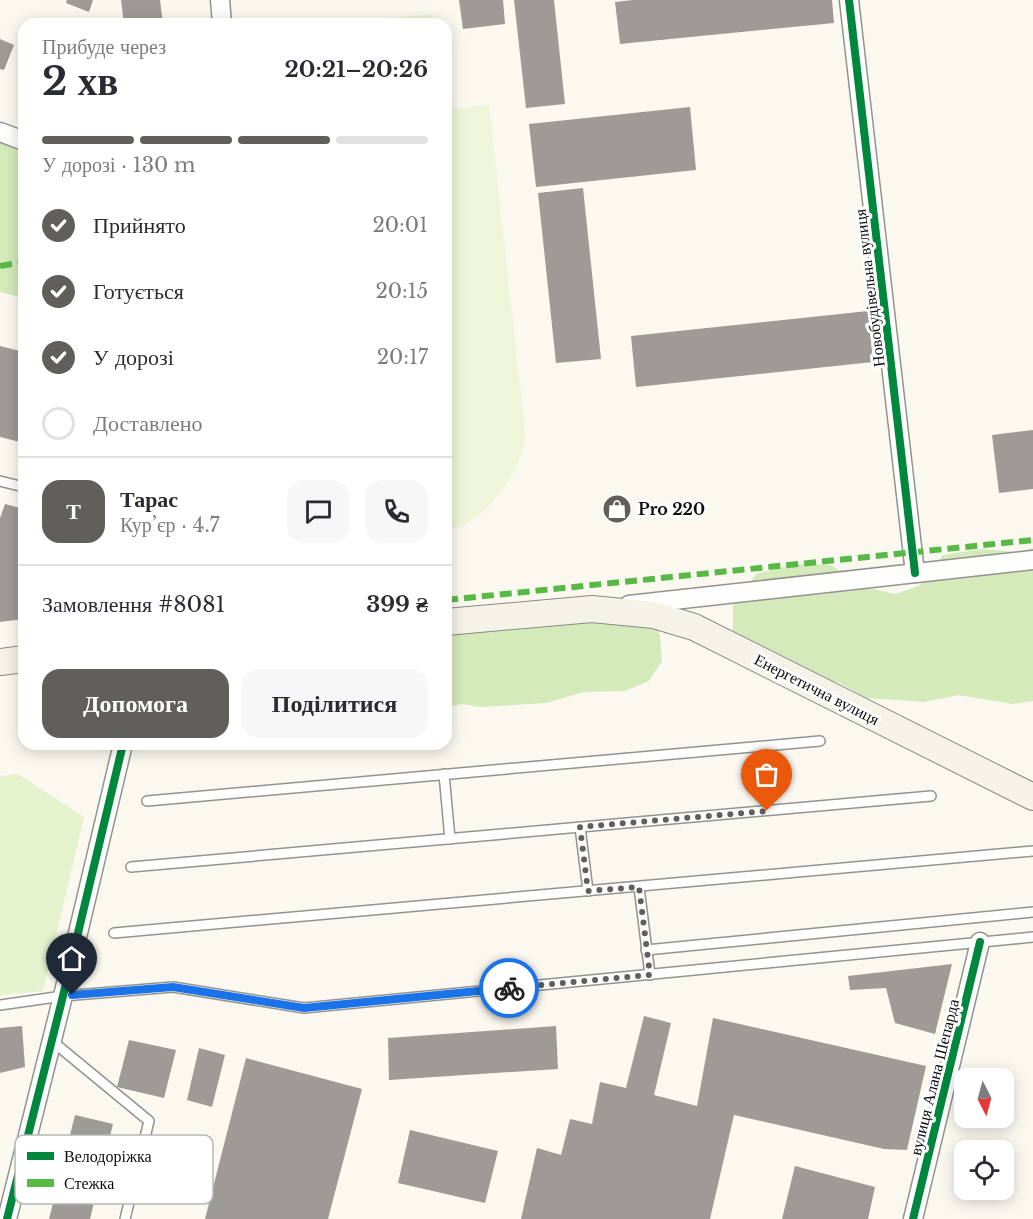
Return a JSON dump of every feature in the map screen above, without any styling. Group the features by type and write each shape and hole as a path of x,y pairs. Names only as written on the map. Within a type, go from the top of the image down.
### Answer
{"main road":[{"name":"Енергетична вулиця","path":"452,621 592,609 654,615 694,627 1033,797"},
{"path":"0,662 18,660"}],"street":[{"path":"219,0 221,18"},
{"name":"Новобудівельна вулиця","path":"849,0 915,573"},
{"path":"0,132 18,139"},
{"name":"Енергетична вулиця","path":"592,609 1033,560"},
{"path":"28,1135 122,750"},
{"name":"вулиця Алана Шепарда","path":"913,1219 980,942"},
{"path":"7,1219 15,1187"}],"lane":[{"path":"0,481 18,486"},
{"path":"147,801 820,741"},
{"path":"444,774 450,839"},
{"path":"131,867 931,796"},
{"path":"580,827 588,891"},
{"path":"114,933 1033,851"},
{"path":"639,887 650,975"},
{"path":"646,950 1033,912"},
{"path":"0,1005 63,996 173,987 304,1008 1033,937"},
{"path":"52,1041 149,1121 146,1135"},
{"path":"125,1219 129,1204"}],"green space":[{"path":"434,14 434,18 392,18"},
{"path":"489,105 526,440 518,464 499,495 472,520 452,529 452,108"},
{"path":"0,132 18,139 18,296 0,292"},
{"path":"1033,548 1033,701 1013,704 959,695 924,702 866,698 838,682 783,681 752,665 733,630 733,605 756,574 796,564 831,565 864,587 895,594 919,586 943,555 981,549 1018,552"},
{"path":"621,597 646,611 660,635 662,661 649,681 625,691 584,692 546,703 480,707 463,704 452,706 452,614 514,607 546,599 596,600"},
{"path":"18,774 84,817 43,991 0,995 0,776"}],"building":[{"path":"67,0 93,0 89,12 66,3"},
{"path":"121,0 160,0 162,18 123,18"},
{"path":"459,0 503,0 505,24 463,29"},
{"path":"514,0 554,0 565,104 526,108"},
{"path":"633,0 832,0 834,23 620,44 615,2"},
{"path":"0,39 14,45 4,70 0,69"},
{"path":"690,107 696,170 536,187 529,124"},
{"path":"583,188 601,359 556,363 538,193"},
{"path":"868,311 873,362 636,387 631,336"},
{"path":"0,346 18,350 18,442 0,437"},
{"path":"1033,430 1033,489 999,493 992,435"},
{"path":"5,504 18,507 18,620 0,622 0,518"},
{"path":"952,964 935,1034 895,1023 886,988 850,990 848,976"},
{"path":"644,1016 671,1023 654,1095 697,1106 713,1018 926,1066 907,1150 884,1149 734,1115 710,1219 521,1219 537,1148 561,1155 570,1119 592,1124 600,1082 626,1088"},
{"path":"22,1026 25,1067 0,1073 0,1028"},
{"path":"556,1026 558,1069 389,1080 388,1038"},
{"path":"129,1040 176,1050 164,1098 117,1087"},
{"path":"199,1048 225,1055 212,1107 187,1100"},
{"path":"246,1058 362,1089 328,1219 205,1219 209,1204 213,1204 213,1188"},
{"path":"75,1115 113,1124 110,1135 70,1135"},
{"path":"410,1130 498,1151 485,1203 398,1183"},
{"path":"795,1166 875,1187 868,1219 782,1219"},
{"path":"53,1204 94,1204 90,1219 49,1219"}],"marked path":[{"path":"0,266 18,263"},
{"path":"452,599 1033,540"}],"cycle path":[{"path":"849,0 915,573"},
{"path":"28,1135 122,750"},
{"path":"913,1219 980,942"},
{"path":"7,1219 15,1187"}],"way so far":[{"path":"509,988 650,975 639,887 588,891 580,827 767,811"}],"place":[{"name":"Pro 220","path":"617,509"}],"route":[{"path":"72,995 173,987 304,1008 509,988"}]}
